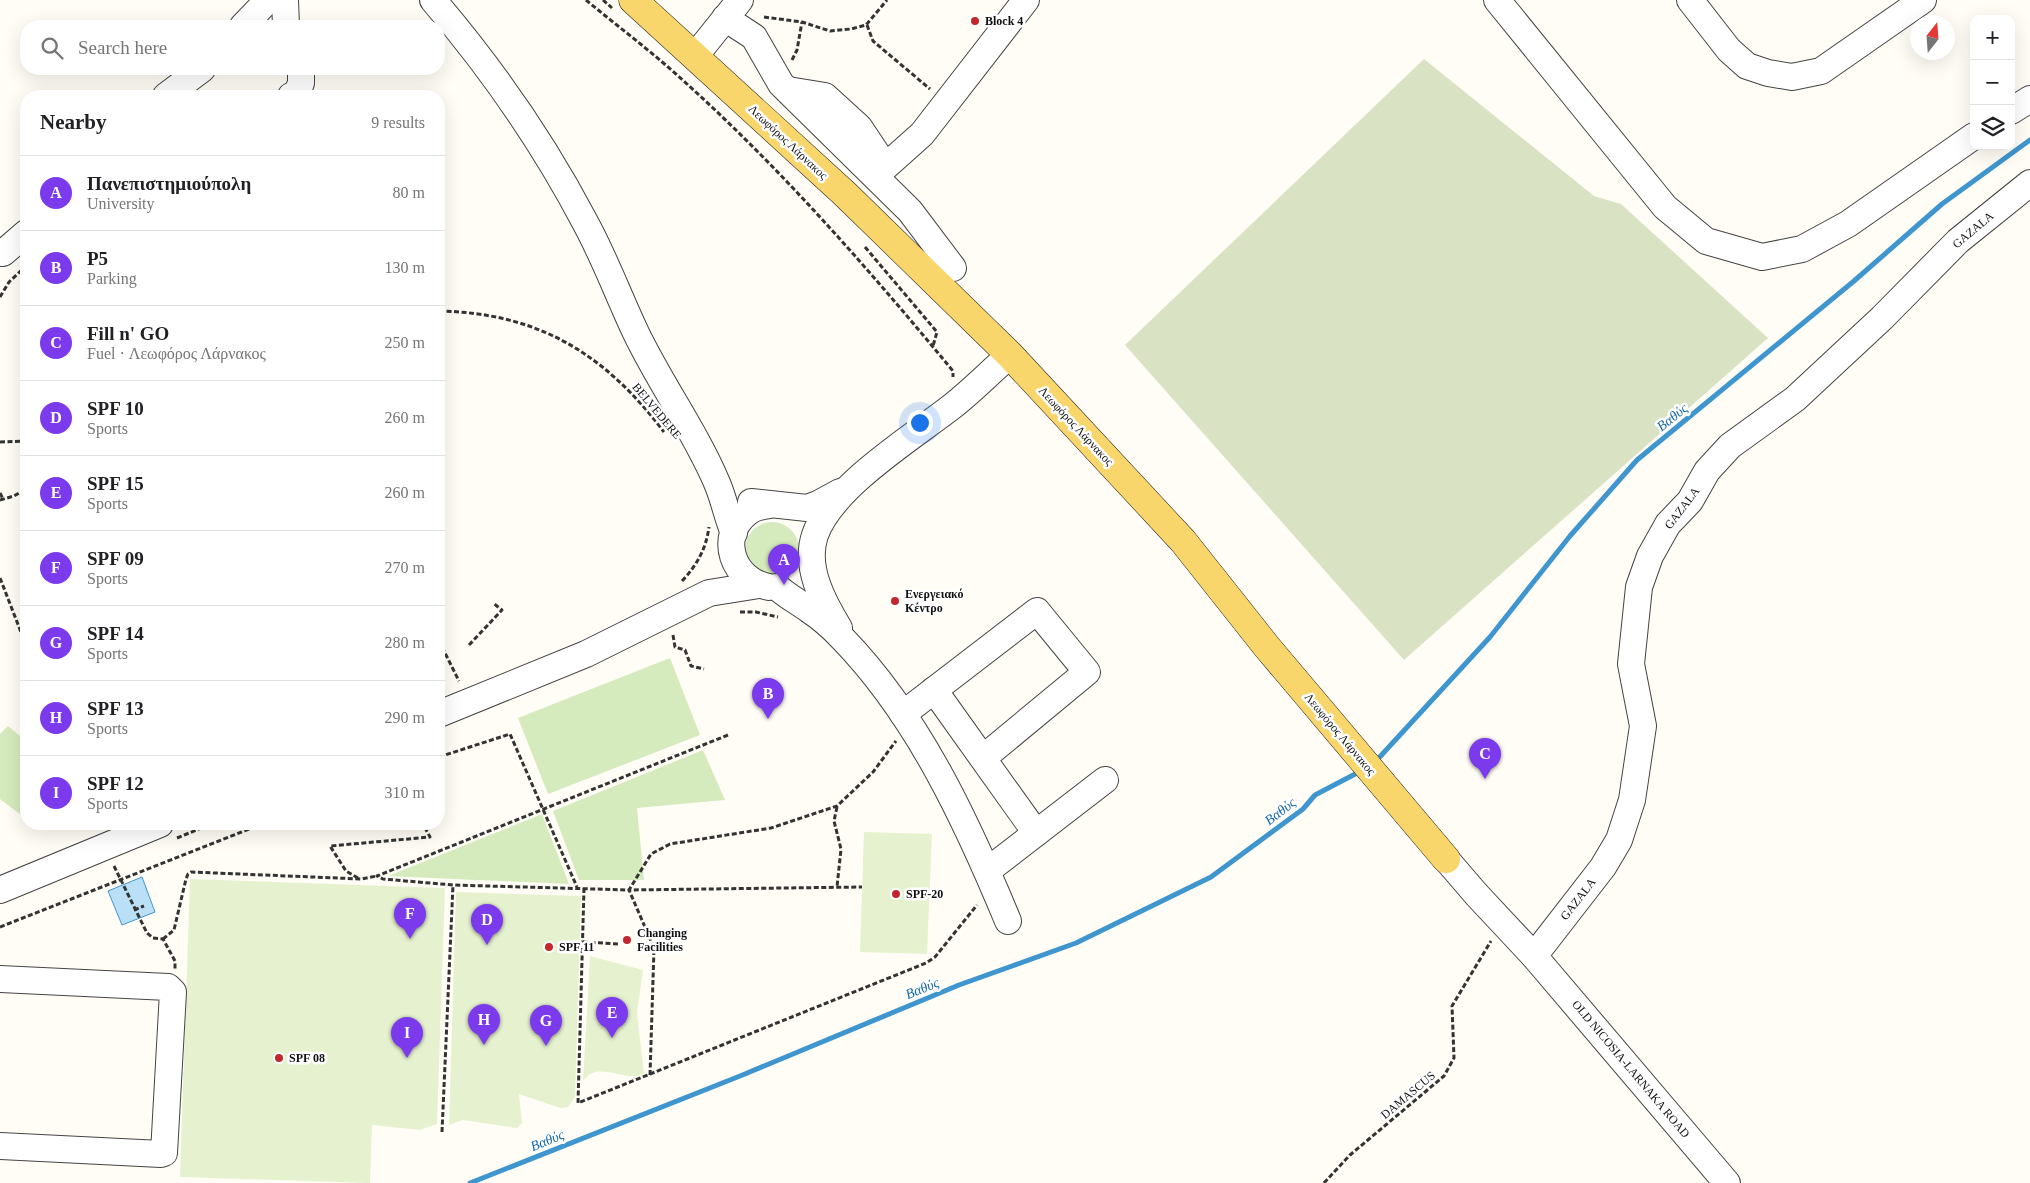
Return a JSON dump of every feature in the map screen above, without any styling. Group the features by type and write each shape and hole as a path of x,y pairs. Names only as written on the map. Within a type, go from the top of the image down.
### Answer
{"main road":[{"name":"Λεωφόρος Λάρνακος","path":"633,0 865,213 1010,355 1182,542 1273,654 1446,859"}],"street":[{"path":"249,20 268,0"},
{"path":"285,0 286,20"},
{"path":"433,0 514,103 561,178 598,248 640,340 707,461 724,501 733,540 734,560 739,571 748,579 768,586 807,608 831,627 869,668 898,724 950,793 986,887 1008,921"},
{"path":"880,171 922,134 1026,0"},
{"path":"1497,0 1665,207 1706,241 1762,256 1802,249 1848,224 1970,139"},
{"path":"1690,0 1729,50 1747,66 1768,73 1792,77 1821,71 1923,0"},
{"path":"695,56 732,10 754,37 784,87 880,171 953,268"},
{"path":"174,90 194,75"},
{"path":"298,90 301,83 300,75"},
{"path":"2015,108 2030,99"},
{"name":"GAZALA","path":"1534,956 1603,866 1619,840 1632,800 1643,726 1631,664 1639,587 1650,556 1668,524 1690,501 1707,472 1730,446 1795,399 1882,318 1958,241 2030,183"},
{"path":"3,252 20,237"},
{"path":"445,712 552,669 709,593 790,584 809,566 816,538 833,504 898,446 951,407 1010,355"},
{"path":"816,538 877,487 896,467 899,460 898,446"},
{"path":"707,461 735,491 752,503 806,508 834,496 856,482"},
{"path":"675,609 710,584 725,565 739,522 747,513 757,507 775,505 794,510 804,519 816,538 813,568 818,586 837,625 850,646"},
{"path":"898,724 934,690 1037,610 1087,672 982,758"},
{"path":"934,690 1036,833"},
{"path":"986,887 1036,833 1105,780"},
{"path":"0,890 145,830"},
{"name":"Λεωφόρος Λάρνακος","path":"1446,859 1502,922"},
{"path":"1502,922 1534,956"},
{"name":"OLD NICOSIA-LARNAKA ROAD","path":"1534,956 1727,1183"},
{"path":"0,980 168,987 172,989 164,1153 0,1146"}],"path":[{"path":"586,0 676,74 813,208 953,371 952,382"},
{"path":"732,10 802,22 830,32 851,30 866,25 887,0"},
{"path":"784,87 797,50 802,22"},
{"path":"866,25 874,41 946,102"},
{"path":"0,297 9,282 20,272"},
{"name":"BELVEDERE","path":"445,311 473,313 519,322 555,335 601,365 622,383 637,397 668,436"},
{"path":"0,442 20,441"},
{"path":"0,493 1,500 20,492"},
{"path":"704,669 691,666 685,650 675,647 675,609 705,546 709,519"},
{"path":"0,578 20,630"},
{"path":"469,645 502,610 493,603"},
{"path":"737,612 756,612 783,618"},
{"path":"445,653 459,681"},
{"path":"629,890 651,854 670,844 771,828 837,806 873,772 897,740 898,724"},
{"path":"445,755 510,734 577,888"},
{"path":"113,863 119,880 147,933 153,938 163,939 174,930 186,879 191,872 361,879 378,876 728,735"},
{"path":"897,740 901,747"},
{"path":"837,806 834,821 841,849 837,887"},
{"path":"0,927 247,830"},
{"path":"361,879 350,874 330,846 430,837 426,830"},
{"path":"378,876 383,879 452,885 629,890 862,886"},
{"path":"442,1132 452,885"},
{"path":"584,888 578,1104 926,963 935,957 986,887"},
{"path":"629,890 654,948 650,1075"},
{"path":"134,910 144,906"},
{"name":"DAMASCUS","path":"1324,1183 1350,1155 1444,1076 1454,1058 1452,1006 1502,922"},
{"path":"163,939 175,960 176,976 172,989"},
{"path":"583,942 619,944"}],"green space":[{"path":"1424,59 1594,196 1621,204 1768,338 1404,660 1125,345"},
{"path":"772,522 782,524 791,530 797,539 799,549 797,559 791,568 782,574 772,576 762,574 753,568 747,559 745,549 747,539 753,530 762,524"},
{"path":"670,658 700,735 548,794 518,718"},
{"path":"8,726 20,736 20,814 0,799 0,734"},
{"path":"703,750 725,800 637,808 644,880 579,880 553,811"},
{"path":"542,814 569,884 388,876"},
{"name":"SPF-20","path":"864,832 932,834 927,954 860,952"},
{"name":"SPF 08","path":"190,879 445,888 437,1124 420,1130 372,1125 370,1183 180,1177"},
{"path":"456,892 581,896 575,1097 568,1107 560,1108 519,1094 522,1123 517,1128 463,1120 449,1125"},
{"path":"590,956 643,970 637,1013 644,1074 628,1076 604,1071 589,1075 583,1081"}],"water":[{"path":"142,877 155,912 122,925 108,891"}],"waterway":[{"name":"Βαθύς","path":"1376,761 1490,637 1570,536 1637,460 1854,281 1942,204 2030,140"},
{"name":"Βαθύς","path":"470,1183 740,1076 959,985 1076,943 1211,877 1303,809 1315,795 1359,772"}],"place":[{"name":"Block 4","path":"975,21"},
{"name":"Πανεπιστημιούπολη","path":"784,585"},
{"name":"Ενεργειακό Κέντρο","path":"895,601"},
{"name":"P5","path":"768,719"},
{"name":"Fill n' GO","path":"1485,779"},
{"name":"SPF-20","path":"896,894"},
{"name":"SPF 09","path":"410,939"},
{"name":"Changing Facilities","path":"627,940"},
{"name":"SPF 10","path":"487,945"},
{"name":"SPF 11","path":"549,947"},
{"name":"SPF 15","path":"612,1038"},
{"name":"SPF 13","path":"484,1045"},
{"name":"SPF 14","path":"546,1046"},
{"name":"SPF 08","path":"279,1058"},
{"name":"SPF 12","path":"407,1058"}]}
